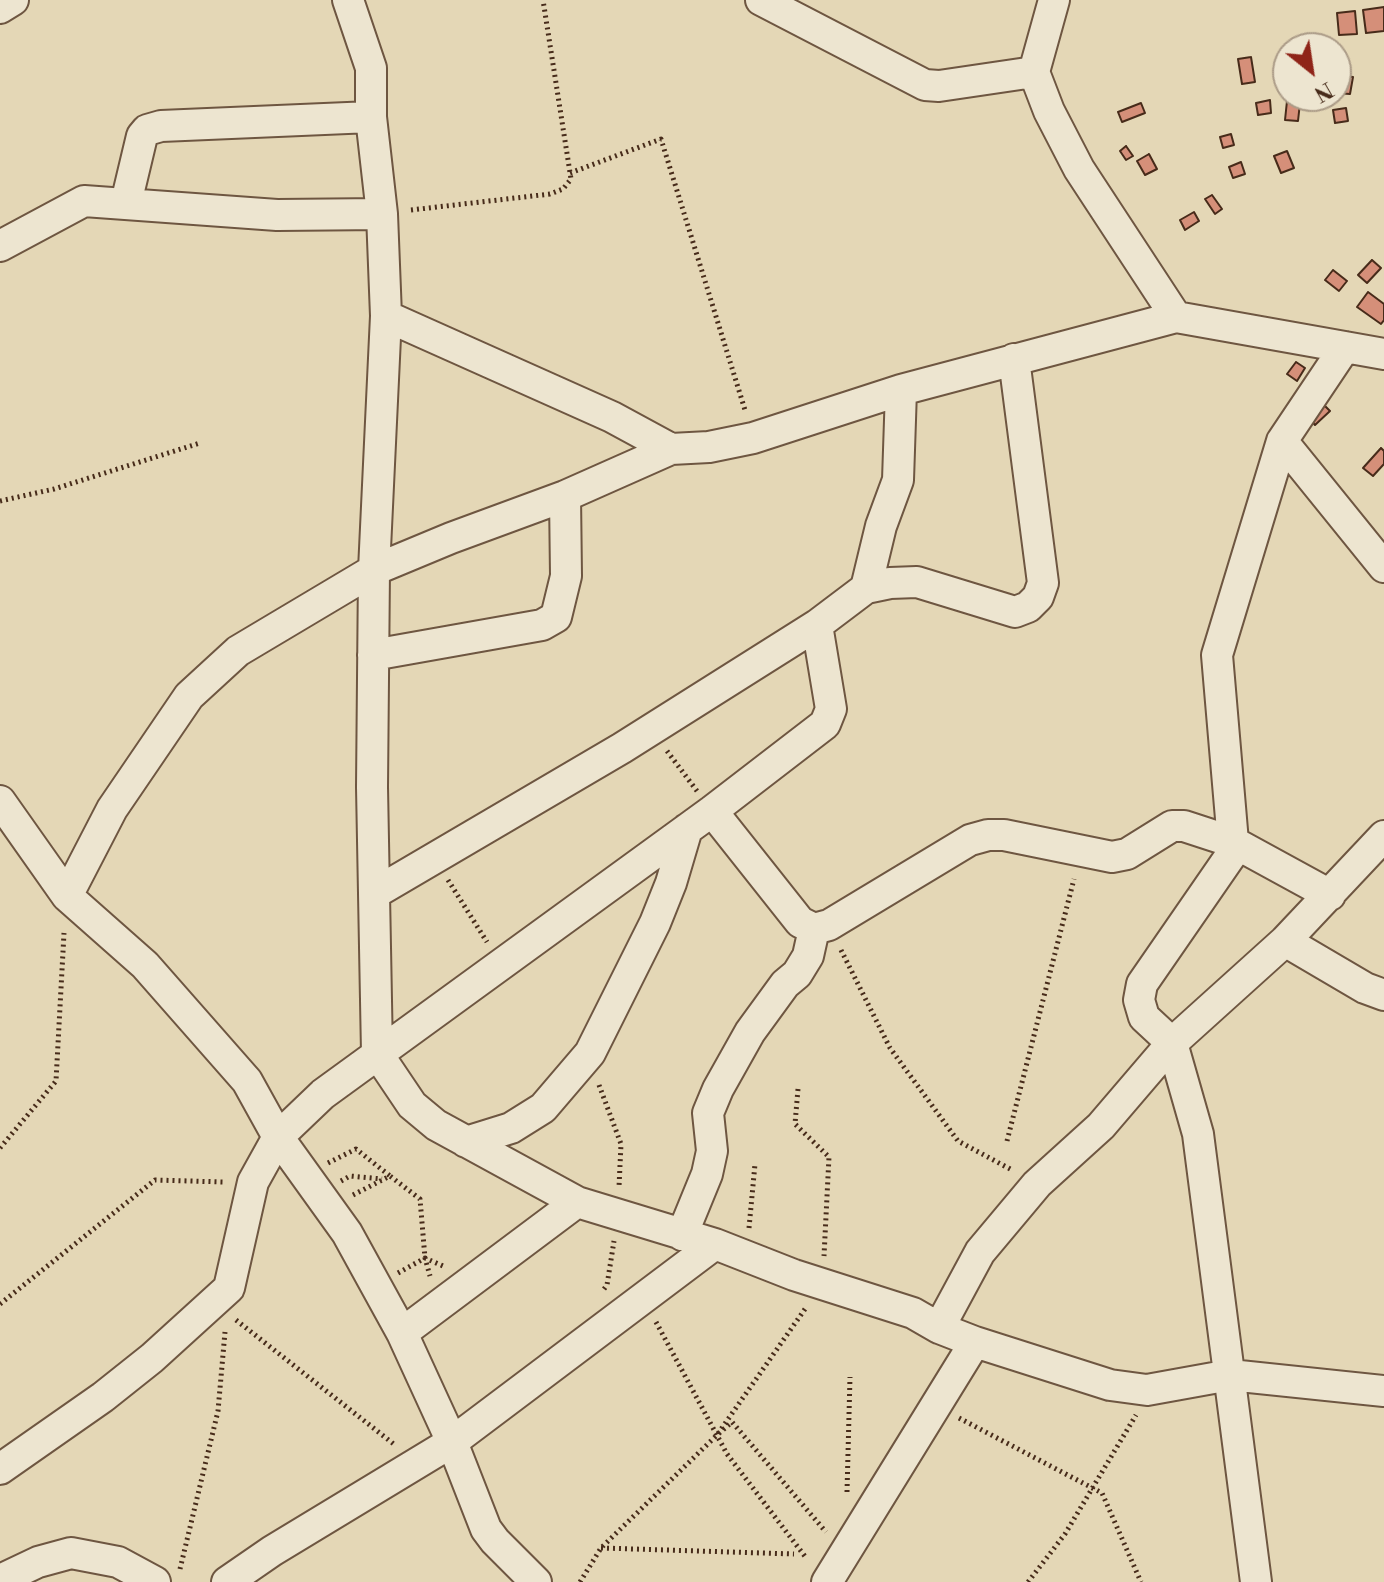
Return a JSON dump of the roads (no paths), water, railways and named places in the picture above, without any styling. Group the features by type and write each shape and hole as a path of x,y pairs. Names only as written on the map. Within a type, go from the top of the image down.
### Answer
{"street":[{"path":"0,8 13,0"},
{"path":"348,0 371,68 371,117 382,214 386,316 374,570 372,787 377,1053 412,1105 436,1125 577,1202 715,1244 822,1284 913,1313 939,1328 975,1342 1110,1385 1147,1390 1230,1375 1384,1391"},
{"path":"761,0 925,85 939,86 1034,72"},
{"path":"1054,0 1034,72 1049,111 1079,169 1176,317"},
{"path":"126,203 142,136 147,130 161,126 371,117"},
{"path":"0,246 49,217 84,201 253,214 382,214"},
{"path":"386,316 612,417 671,449"},
{"path":"67,896 112,809 189,696 238,651 374,570 451,538 565,496 671,449 709,447 753,438 901,390 1176,317 1384,354"},
{"path":"1256,1582 1198,1134 1172,1043 1144,1017 1139,1000 1142,984 1235,844 1217,655 1282,441 1345,347"},
{"path":"375,893 651,729 817,625 866,588 917,582 1015,612 1028,607 1038,597 1043,583 1014,359"},
{"path":"866,588 881,526 898,480 901,390"},
{"path":"1282,441 1384,567"},
{"path":"373,655 542,625 556,617 566,576 565,496"},
{"path":"0,1469 103,1397 228,1300 253,1182 278,1137 323,1094 712,811 825,724 831,709 817,625"},
{"path":"0,801 67,896 145,965 247,1081 278,1137 330,1197 402,1333 452,1442 486,1529 536,1582"},
{"path":"712,811 800,922 822,927"},
{"path":"682,1235 707,1174 712,1151 708,1113 718,1089 750,1032 785,984 797,974 822,927 970,840 1004,835 1112,857 1127,854 1172,826 1184,826 1235,844 1330,895"},
{"path":"466,1142 511,1128 543,1108 590,1053 655,923 687,829"},
{"path":"939,1328 980,1252 1037,1184 1101,1126 1172,1043 1285,941 1384,836"},
{"path":"1285,941 1365,988 1384,995"},
{"path":"402,1333 577,1202"},
{"path":"227,1582 272,1551 452,1442 715,1244"},
{"path":"821,1576 845,1554 975,1342"},
{"path":"0,1580 38,1562 71,1553 118,1562 155,1582"}]}
